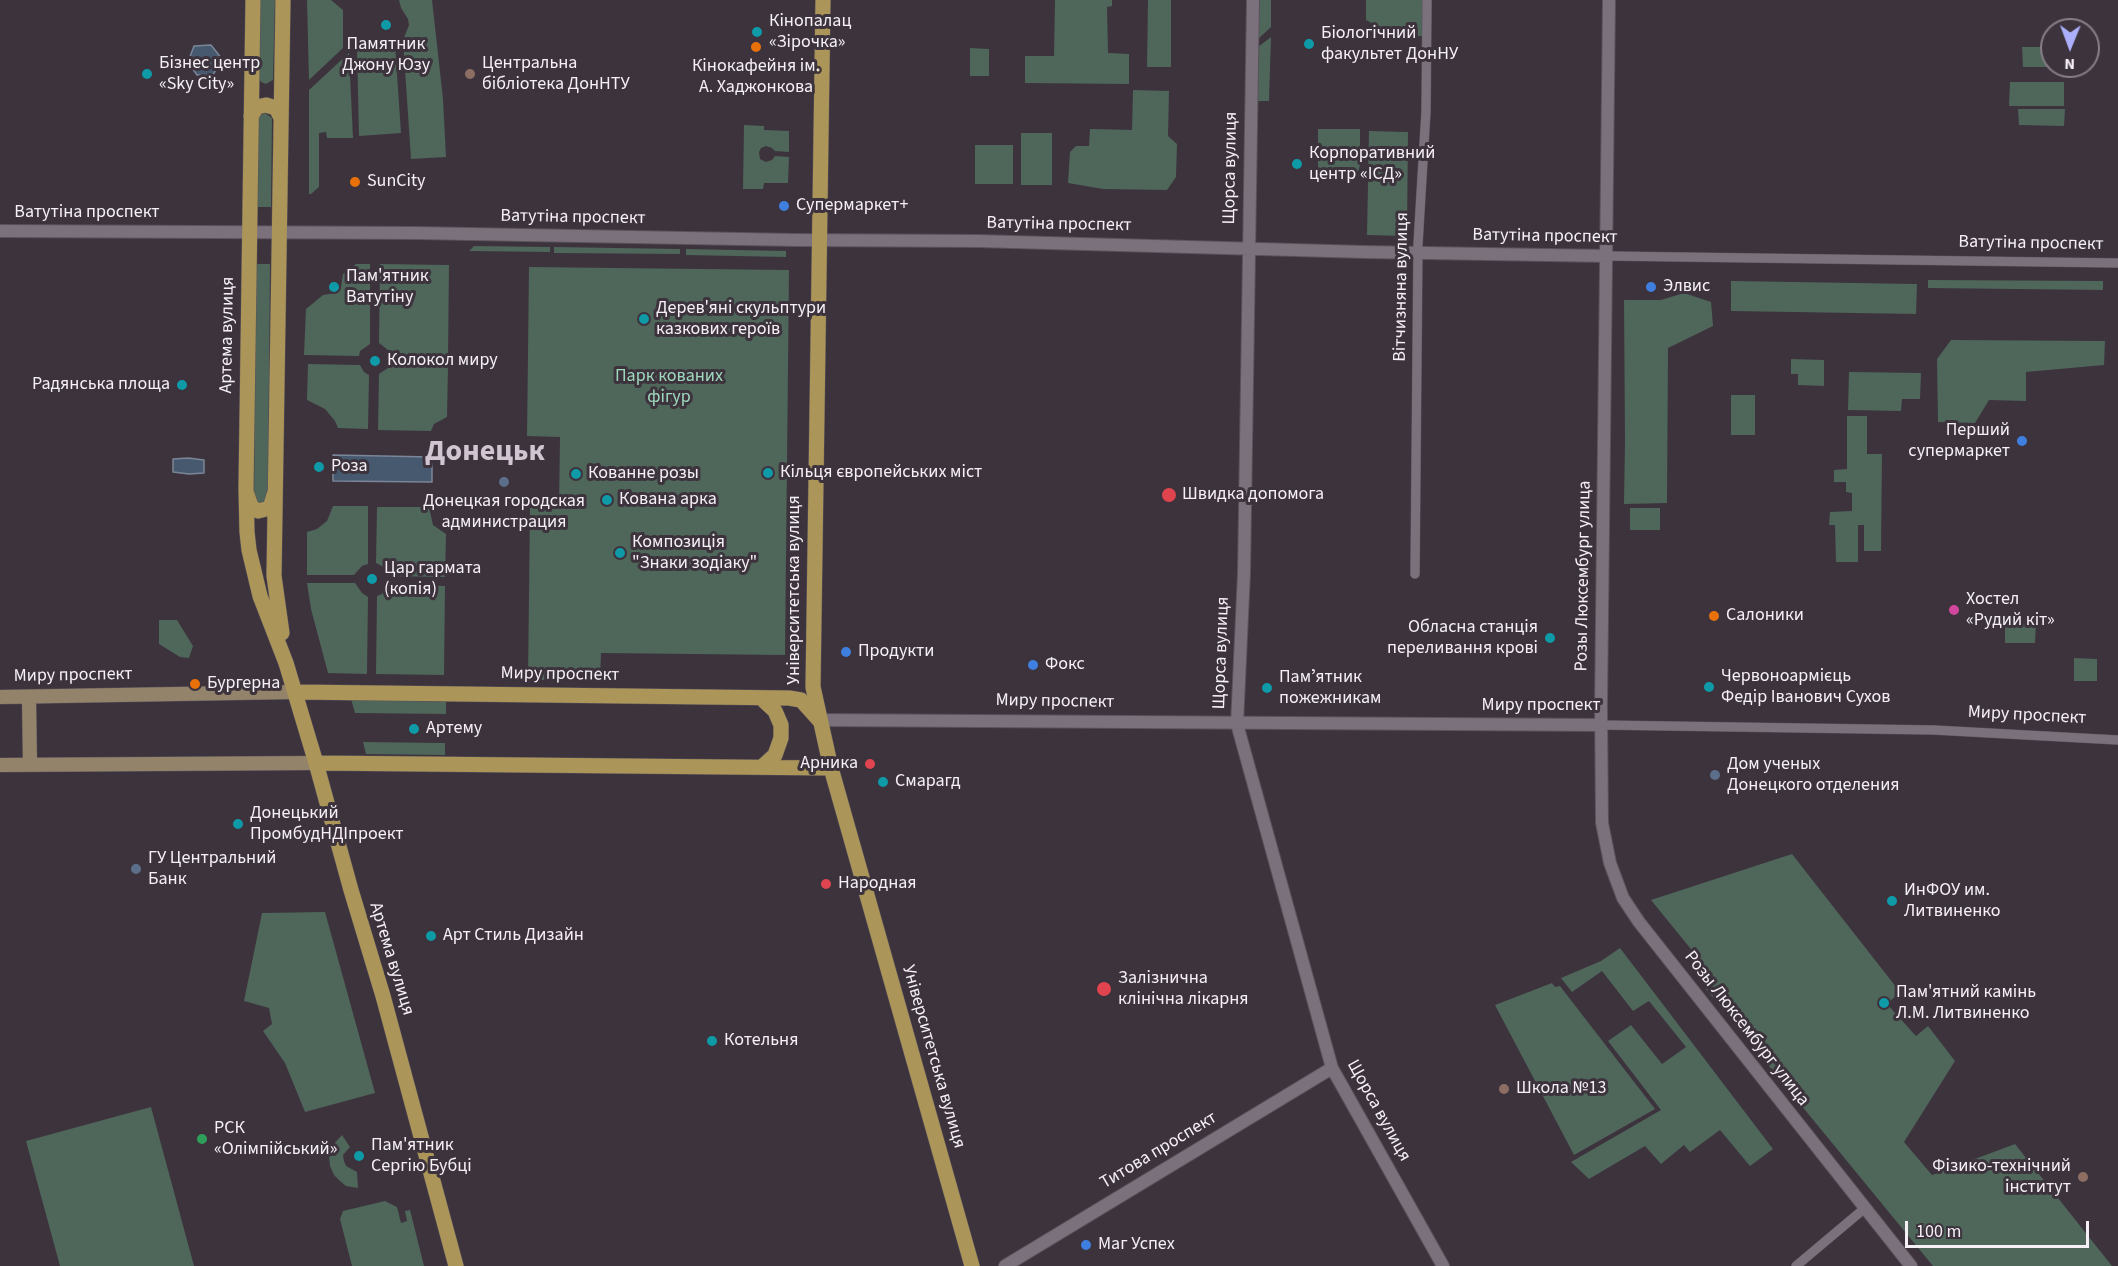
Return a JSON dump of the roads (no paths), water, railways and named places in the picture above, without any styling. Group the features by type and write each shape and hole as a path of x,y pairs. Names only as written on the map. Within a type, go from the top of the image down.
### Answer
{"main road":[{"name":"Артема вулиця","path":"253,0 246,488 249,550 260,596 286,663 316,763 386,1007 456,1266"},
{"name":"Артема вулиця","path":"283,0 274,576 286,663"},
{"name":"Університетська вулиця","path":"823,0 813,687 831,768 972,1266"},
{"path":"251,116 257,107 266,105 276,108 281,118"},
{"path":"246,488 250,506 261,511 267,510 272,505 276,489"},
{"name":"Миру проспект","path":"0,698 295,692 761,698 801,700 819,720"},
{"path":"29,697 30,765"},
{"path":"761,698 775,711 781,725 781,738 775,755 762,767"},
{"path":"0,765 316,763 831,768"}],"street":[{"name":"Щорса вулиця","path":"1253,0 1244,573 1237,724 1332,1068 1443,1266"},
{"name":"Вітчизняна вулиця","path":"1415,574 1419,252 1426,111 1427,0"},
{"name":"Розы Люксембург улица","path":"1609,0 1608,256 1601,567 1601,725 1602,823 1610,863 1623,898 1639,922 1911,1266"},
{"name":"Ватутіна проспект","path":"0,231 249,231 978,241 1608,256 2118,263"},
{"name":"Миру проспект","path":"819,720 1601,725 1934,730 2118,740"},
{"name":"Титова проспект","path":"1005,1266 1332,1068"},
{"path":"1796,1266 1865,1208"}],"water":[{"path":"211,45 222,59 213,75 197,75 188,62 194,46"},
{"path":"333,455 432,457 432,482 333,481"},
{"path":"173,459 204,460 204,473 173,472"}],"place":[{"name":"Памятник Джону Юзу","path":"386,25"},
{"name":"Кінопалац «Зірочка»","path":"757,32"},
{"name":"Біологічний факультет ДонНУ","path":"1309,44"},
{"name":"Кінокафейня ім. А. Хаджонкова","path":"756,47"},
{"name":"Бізнес центр «Sky City»","path":"147,74"},
{"name":"Центральна бібліотека ДонНТУ","path":"470,74"},
{"name":"Корпоративний центр «ІСД»","path":"1297,164"},
{"name":"SunCity","path":"355,182"},
{"name":"Супермаркет+","path":"784,206"},
{"name":"Пам'ятник Ватутіну","path":"334,287"},
{"name":"Элвис","path":"1651,287"},
{"name":"Дерев'яні скульптури казкових героїв","path":"644,319"},
{"name":"Колокол миру","path":"375,361"},
{"name":"Радянська площа","path":"182,385"},
{"name":"Перший супермаркет","path":"2022,441"},
{"name":"Роза","path":"319,467"},
{"name":"Кільця європейських міст","path":"768,473"},
{"name":"Кованне розы","path":"576,474"},
{"name":"Донецкая городская администрация","path":"504,482"},
{"name":"Швидка допомога","path":"1169,495"},
{"name":"Кована арка","path":"607,500"},
{"name":"Композиція \"Знаки зодіаку\"","path":"620,553"},
{"name":"Цар гармата (копія)","path":"372,579"},
{"name":"Хостел «Рудий кіт»","path":"1954,610"},
{"name":"Салоники","path":"1714,616"},
{"name":"Обласна станція переливання крові","path":"1550,638"},
{"name":"Продукти","path":"846,652"},
{"name":"Фокс","path":"1033,665"},
{"name":"Бургерна","path":"195,684"},
{"name":"Червоноармієць Федір Іванович Сухов","path":"1709,687"},
{"name":"Памʼятник пожежникам","path":"1267,688"},
{"name":"Артему","path":"414,729"},
{"name":"Арника","path":"870,764"},
{"name":"Дом ученых Донецкого отделения","path":"1715,775"},
{"name":"Смарагд","path":"883,782"},
{"name":"Донецький ПромбудНДІпроект","path":"238,824"},
{"name":"ГУ Центральний Банк","path":"136,869"},
{"name":"Народная","path":"826,884"},
{"name":"ИнФОУ им. Литвиненко","path":"1892,901"},
{"name":"Арт Стиль Дизайн","path":"431,936"},
{"name":"Залізнична клінічна лікарня","path":"1104,989"},
{"name":"Пам'ятний камінь Л.М. Литвиненко","path":"1884,1003"},
{"name":"Котельня","path":"712,1041"},
{"name":"Школа №13","path":"1504,1089"},
{"name":"РСК «Олімпійський»","path":"202,1139"},
{"name":"Пам'ятник Сергію Бубці","path":"359,1156"},
{"name":"Фізико-технічний інститут","path":"2083,1177"},
{"name":"Маг Успех","path":"1086,1245"}],"district":[{"name":"Донецьк","path":"485,453"}],"park label":[{"name":"Парк кованих фігур","path":"669,388"}]}
